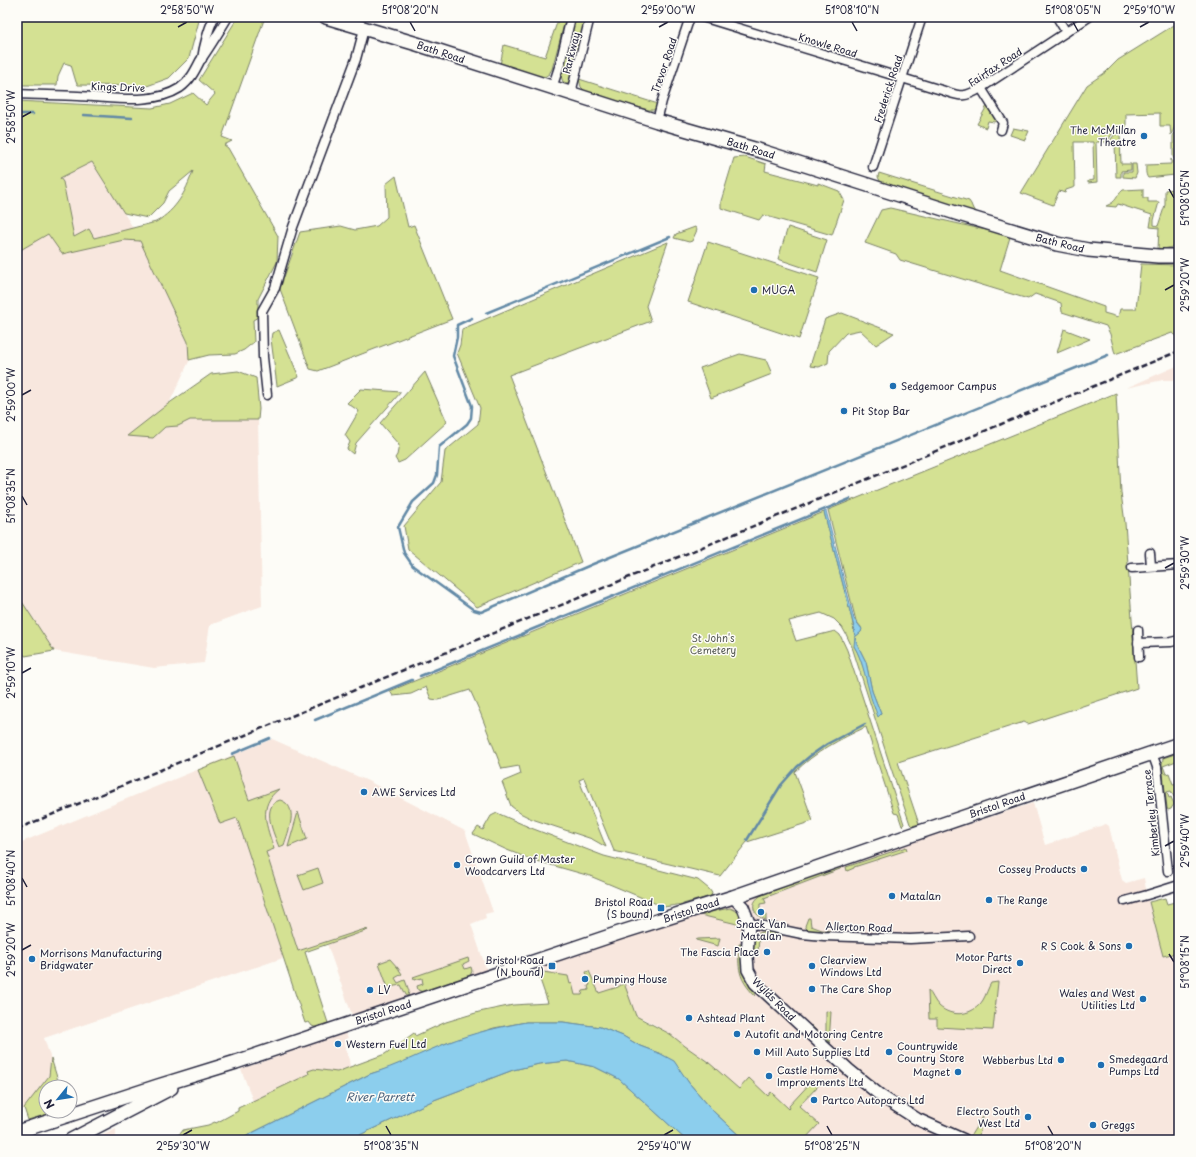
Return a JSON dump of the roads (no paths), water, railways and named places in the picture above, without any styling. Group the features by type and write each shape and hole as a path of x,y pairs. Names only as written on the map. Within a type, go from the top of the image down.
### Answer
{"main road":[{"name":"Bath Road","path":"326,17 417,44 657,121 761,151 990,224 1071,247 1129,254 1179,256"},
{"name":"Bristol Road","path":"17,1133 618,933 733,897 1179,744"},
{"name":"Bristol Road","path":"71,1140 201,1073"}],"street":[{"name":"Kings Drive","path":"202,60 203,46 208,29 214,17"},
{"name":"Kings Drive","path":"17,94 132,99 167,95 181,87 189,80 228,17"},
{"name":"Parkway","path":"552,88 560,64 571,17"},
{"name":"Parkway","path":"571,93 590,17"},
{"name":"Trevor Road","path":"657,121 662,101 690,17"},
{"name":"Knowle Road","path":"702,17 903,78"},
{"name":"Frederick Road","path":"873,167 922,17"},
{"path":"1057,17 1066,32"},
{"name":"Fairfax Road","path":"903,78 961,96 968,95 1089,17"},
{"path":"267,396 263,357 262,311 275,288 293,227 356,59 364,29"},
{"path":"981,88 1003,123 1000,130"},
{"path":"1150,553 1151,566"},
{"path":"1132,568 1179,565"},
{"path":"1138,630 1139,657"},
{"path":"1138,643 1171,642 1179,640"},
{"name":"Kimberley Terrace","path":"1152,753 1157,767 1168,871"},
{"path":"1125,901 1179,885"},
{"name":"Wylds Road","path":"733,897 743,907 749,923 747,956 748,970 755,983 849,1070 881,1096 917,1118 964,1140"},
{"name":"Allerton Road","path":"749,923 802,934 832,937 910,939 969,936"},
{"path":"17,1133 19,1140"}],"water":[{"path":"826,511 854,619 862,629 861,632 855,637 854,627 824,512"},
{"path":"855,637 866,662 872,691 881,714 878,717 861,662 854,646"},
{"name":"River Parrett","path":"526,1022 563,1022 600,1027 623,1036 640,1046 674,1061 689,1083 714,1112 744,1140 686,1140 619,1079 595,1067 567,1061 539,1064 513,1070 434,1100 349,1140 241,1140 250,1134 370,1074 457,1039"}],"waterway":[{"path":"17,114 33,114"},
{"path":"84,115 132,118"},
{"path":"486,313 670,237"},
{"path":"472,318 457,325 457,337 453,356 472,406 471,418 467,424 439,447 437,475 434,483 413,502 398,527 404,553 413,566 474,610 481,612 593,564 1108,355"},
{"path":"521,634 850,499"},
{"path":"420,676 523,634"},
{"path":"315,720 412,680"},
{"path":"747,840 781,785 797,767 827,744 865,724"},
{"path":"232,754 270,738"}],"railway":[{"path":"17,829 1179,351"}],"place":[{"name":"The McMillan Theatre","path":"1144,136"},
{"name":"MUGA","path":"754,290"},
{"name":"Sedgemoor Campus","path":"893,386"},
{"name":"Pit Stop Bar","path":"844,411"},
{"name":"AWE Services Ltd","path":"364,792"},
{"name":"Crown Guild of Master Woodcarvers Ltd","path":"457,865"},
{"name":"Cossey Products","path":"1084,869"},
{"name":"Matalan","path":"892,896"},
{"name":"The Range","path":"989,900"},
{"name":"Bristol Road (S bound)","path":"661,908"},
{"name":"Snack Van Matalan","path":"761,912"},
{"name":"R S Cook & Sons","path":"1129,946"},
{"name":"The Fascia Place","path":"767,952"},
{"name":"Morrisons Manufacturing Bridgwater","path":"32,959"},
{"name":"Motor Parts Direct","path":"1020,963"},
{"name":"Bristol Road (N bound)","path":"552,966"},
{"name":"Clearview Windows Ltd","path":"812,966"},
{"name":"Pumping House","path":"585,979"},
{"name":"The Care Shop","path":"812,989"},
{"name":"LV","path":"370,990"},
{"name":"Wales and West Utilities Ltd","path":"1143,999"},
{"name":"Ashtead Plant","path":"689,1018"},
{"name":"Autofit and Motoring Centre","path":"737,1034"},
{"name":"Western Fuel Ltd","path":"338,1044"},
{"name":"Mill Auto Supplies Ltd","path":"757,1052"},
{"name":"Countrywide Country Store","path":"889,1052"},
{"name":"Webberbus Ltd","path":"1061,1060"},
{"name":"Smedegaard Pumps Ltd","path":"1101,1065"},
{"name":"Magnet","path":"958,1072"},
{"name":"Castle Home Improvements Ltd","path":"769,1076"},
{"name":"Partco Autoparts Ltd","path":"814,1100"},
{"name":"Electro South West Ltd","path":"1028,1117"},
{"name":"Greggs","path":"1093,1125"}],"park label":[{"name":"St John's Cemetery","path":"713,644"}]}
